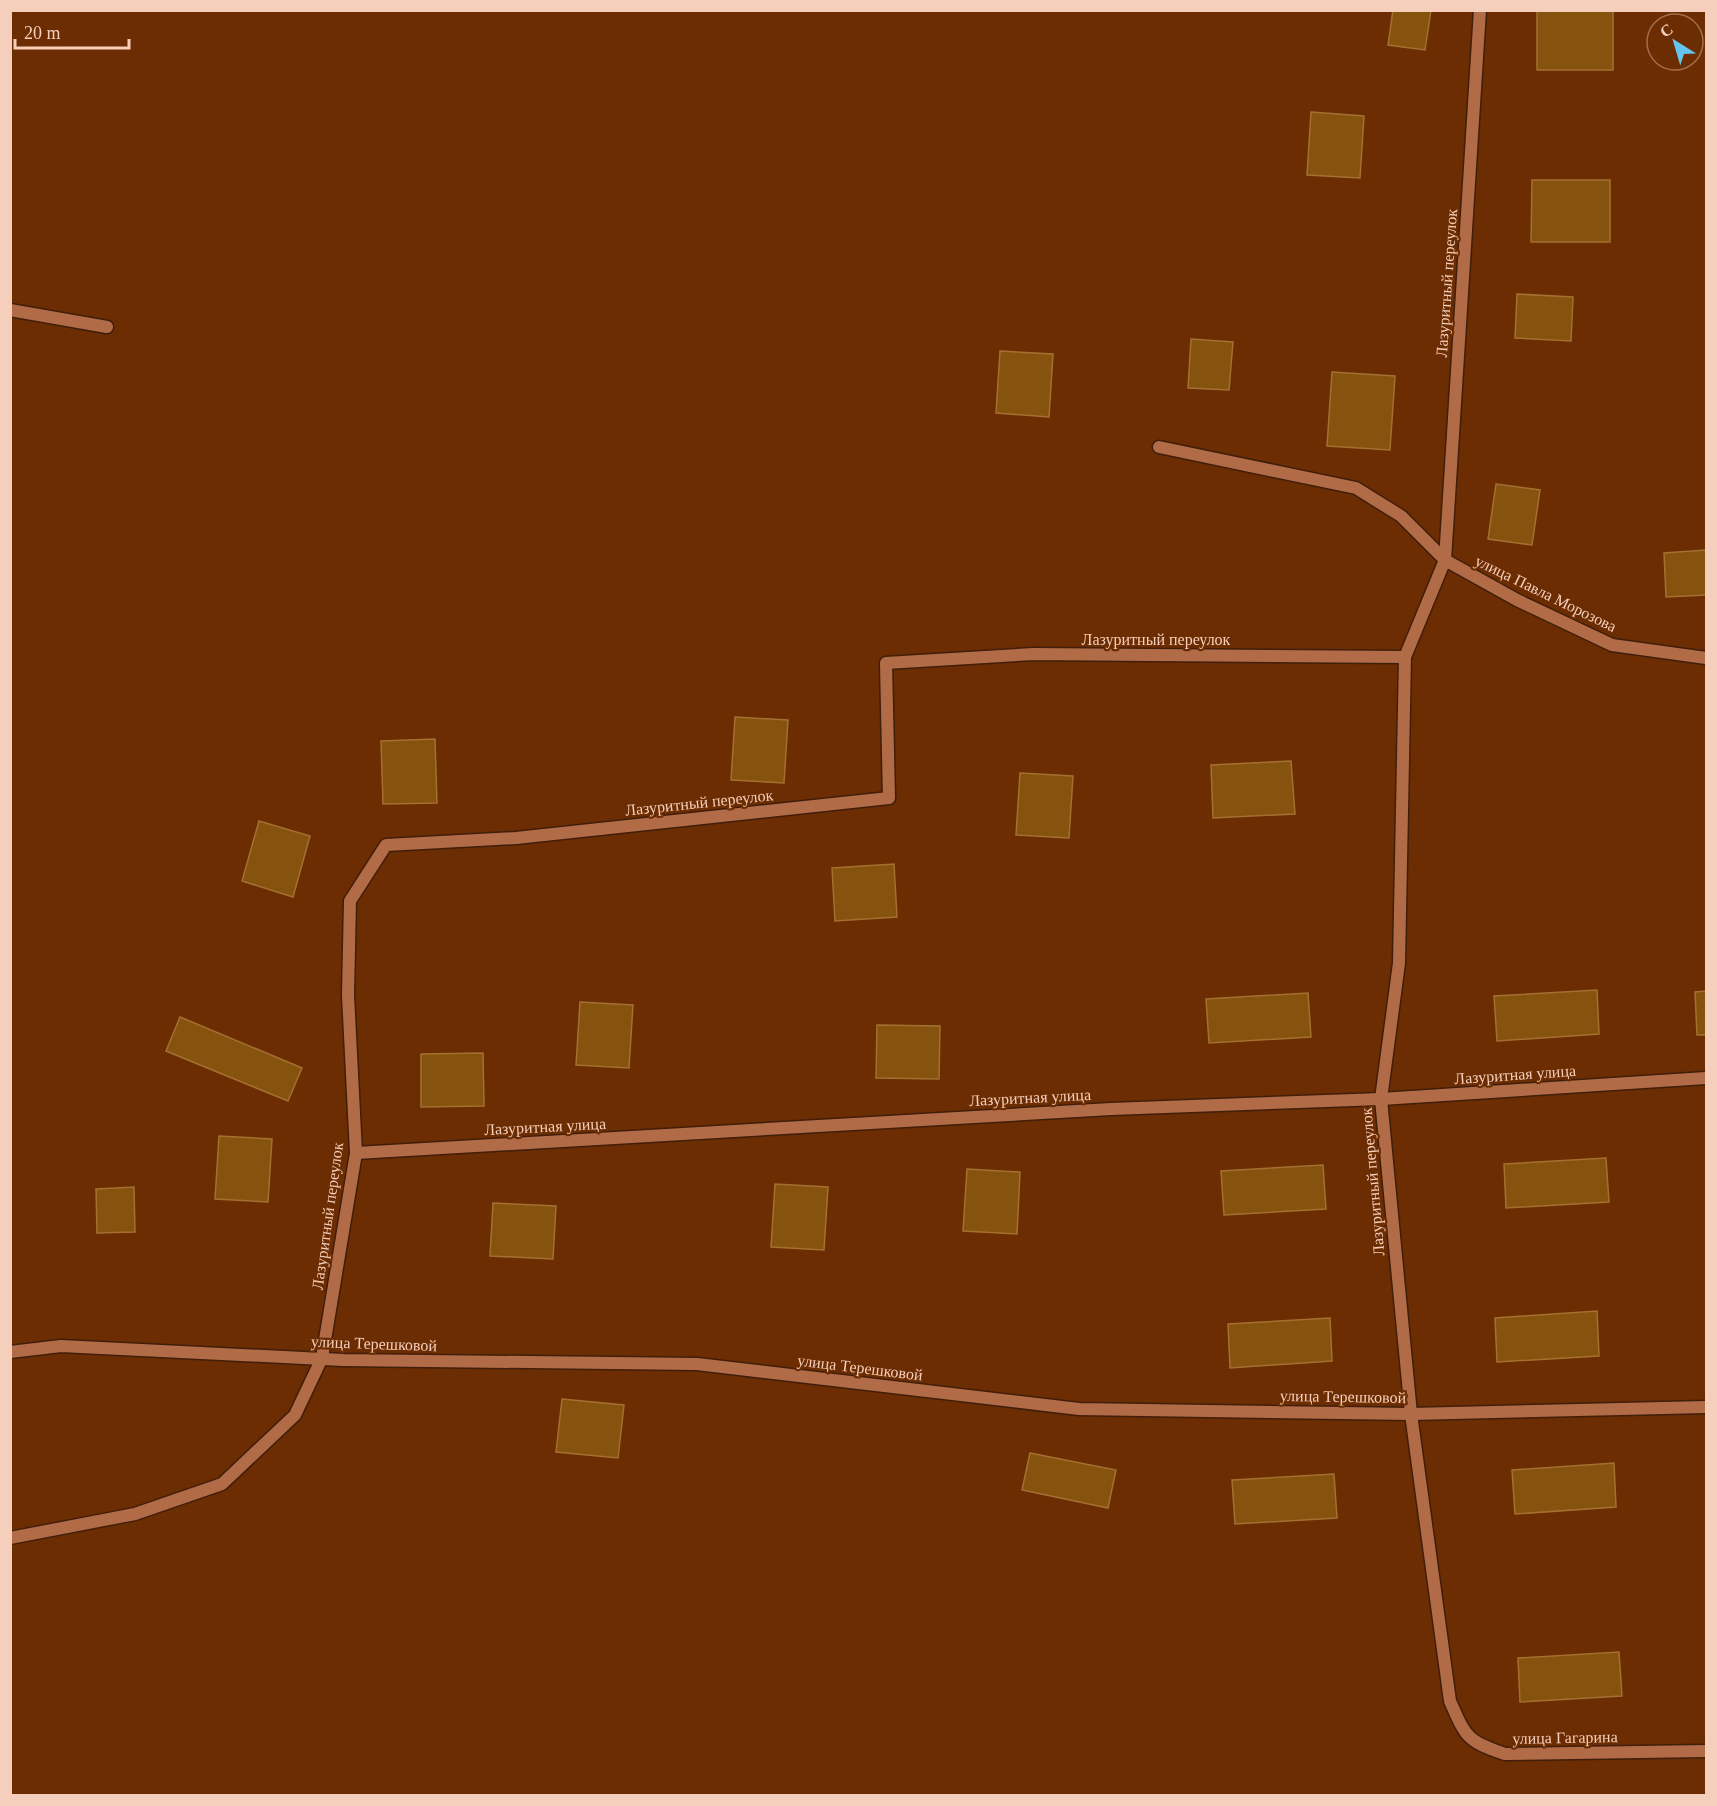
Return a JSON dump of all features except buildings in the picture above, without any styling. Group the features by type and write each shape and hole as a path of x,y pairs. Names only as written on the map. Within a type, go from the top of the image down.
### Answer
{"street":[{"name":"Лазуритный переулок","path":"1450,1701 1411,1414 1381,1099 1399,963 1405,657 1445,560 1480,10"},
{"path":"10,310 107,327"},
{"name":"улица Павла Морозова","path":"1159,447 1356,488 1401,516 1445,560 1517,600 1612,645 1707,658"},
{"name":"Лазуритный переулок","path":"10,1538 135,1514 222,1484 296,1415 322,1358 356,1153 348,995 350,901 386,845 516,838 889,798 886,663 1033,654 1405,657"},
{"name":"Лазуритная улица","path":"356,1153 1111,1109 1381,1099 1707,1078"},
{"name":"улица Терешковой","path":"10,1352 61,1346 322,1358 697,1364 1078,1409 1411,1414 1707,1407"},
{"name":"улица Гагарина","path":"1450,1701 1463,1730 1478,1745 1505,1754 1707,1751"}]}
